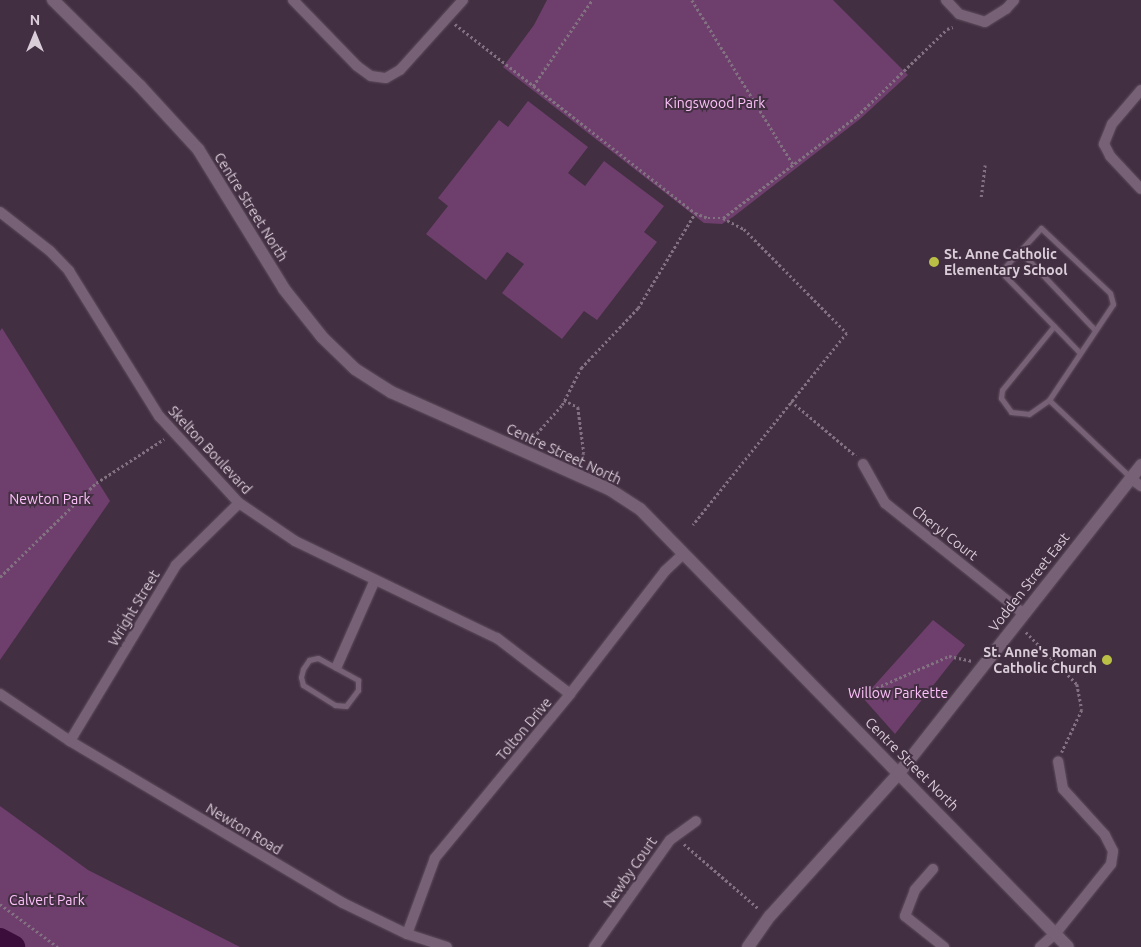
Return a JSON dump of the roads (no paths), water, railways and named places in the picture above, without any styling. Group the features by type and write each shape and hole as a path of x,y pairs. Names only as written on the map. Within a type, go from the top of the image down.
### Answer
{"street":[{"name":"Centre Street North","path":"53,0 140,86 198,149 284,289 322,337 355,369 391,392 609,489 640,509 1068,947"},
{"path":"293,0 357,66 371,76 386,78 400,70 463,0"},
{"path":"946,0 960,14 985,22 1006,9 1014,0"},
{"path":"1141,90 1112,124 1104,144 1110,156 1141,190"},
{"name":"Skelton Boulevard","path":"0,212 50,251 69,270 159,416 239,504 295,542 497,638 570,694"},
{"name":"Cheryl Court","path":"863,464 884,503 1019,617"},
{"name":"Vodden Street East","path":"748,947 770,916 899,773 1019,617 1141,464"},
{"path":"1130,478 1141,486"},
{"name":"Wright Street","path":"70,741 176,565 239,504"},
{"name":"Tolton Drive","path":"407,934 435,858 570,694 666,571 684,554"},
{"path":"337,666 375,580"},
{"name":"Newton Road","path":"0,694 70,741 343,904 407,934"},
{"path":"1040,947 1055,934 1111,864 1113,850 1106,835 1063,789 1058,761"},
{"name":"Newby Court","path":"594,947 675,837 696,821"},
{"path":"933,869 915,890 905,916 944,947"},
{"path":"407,934 447,947"}],"lane":[{"path":"1054,326 1002,390 1001,398 1011,412 1020,415 1029,414 1049,400 1113,304 1110,293 1041,228 1004,268 1005,276 1054,326 1080,353"},
{"path":"1020,251 1095,330"},
{"path":"1049,400 1130,478"},
{"path":"318,658 337,666 358,680 358,690 346,706 335,705 303,685 301,677 309,660 318,658"}],"waterway":[{"path":"0,940 13,947"}],"place":[{"name":"St. Anne Catholic Elementary School","path":"934,262"},
{"name":"St. Anne's Roman Catholic Church","path":"1107,660"}],"park label":[{"name":"Kingswood Park","path":"715,103"},
{"name":"Newton Park","path":"50,499"},
{"name":"Willow Parkette","path":"898,693"},
{"name":"Calvert Park","path":"47,900"}]}
